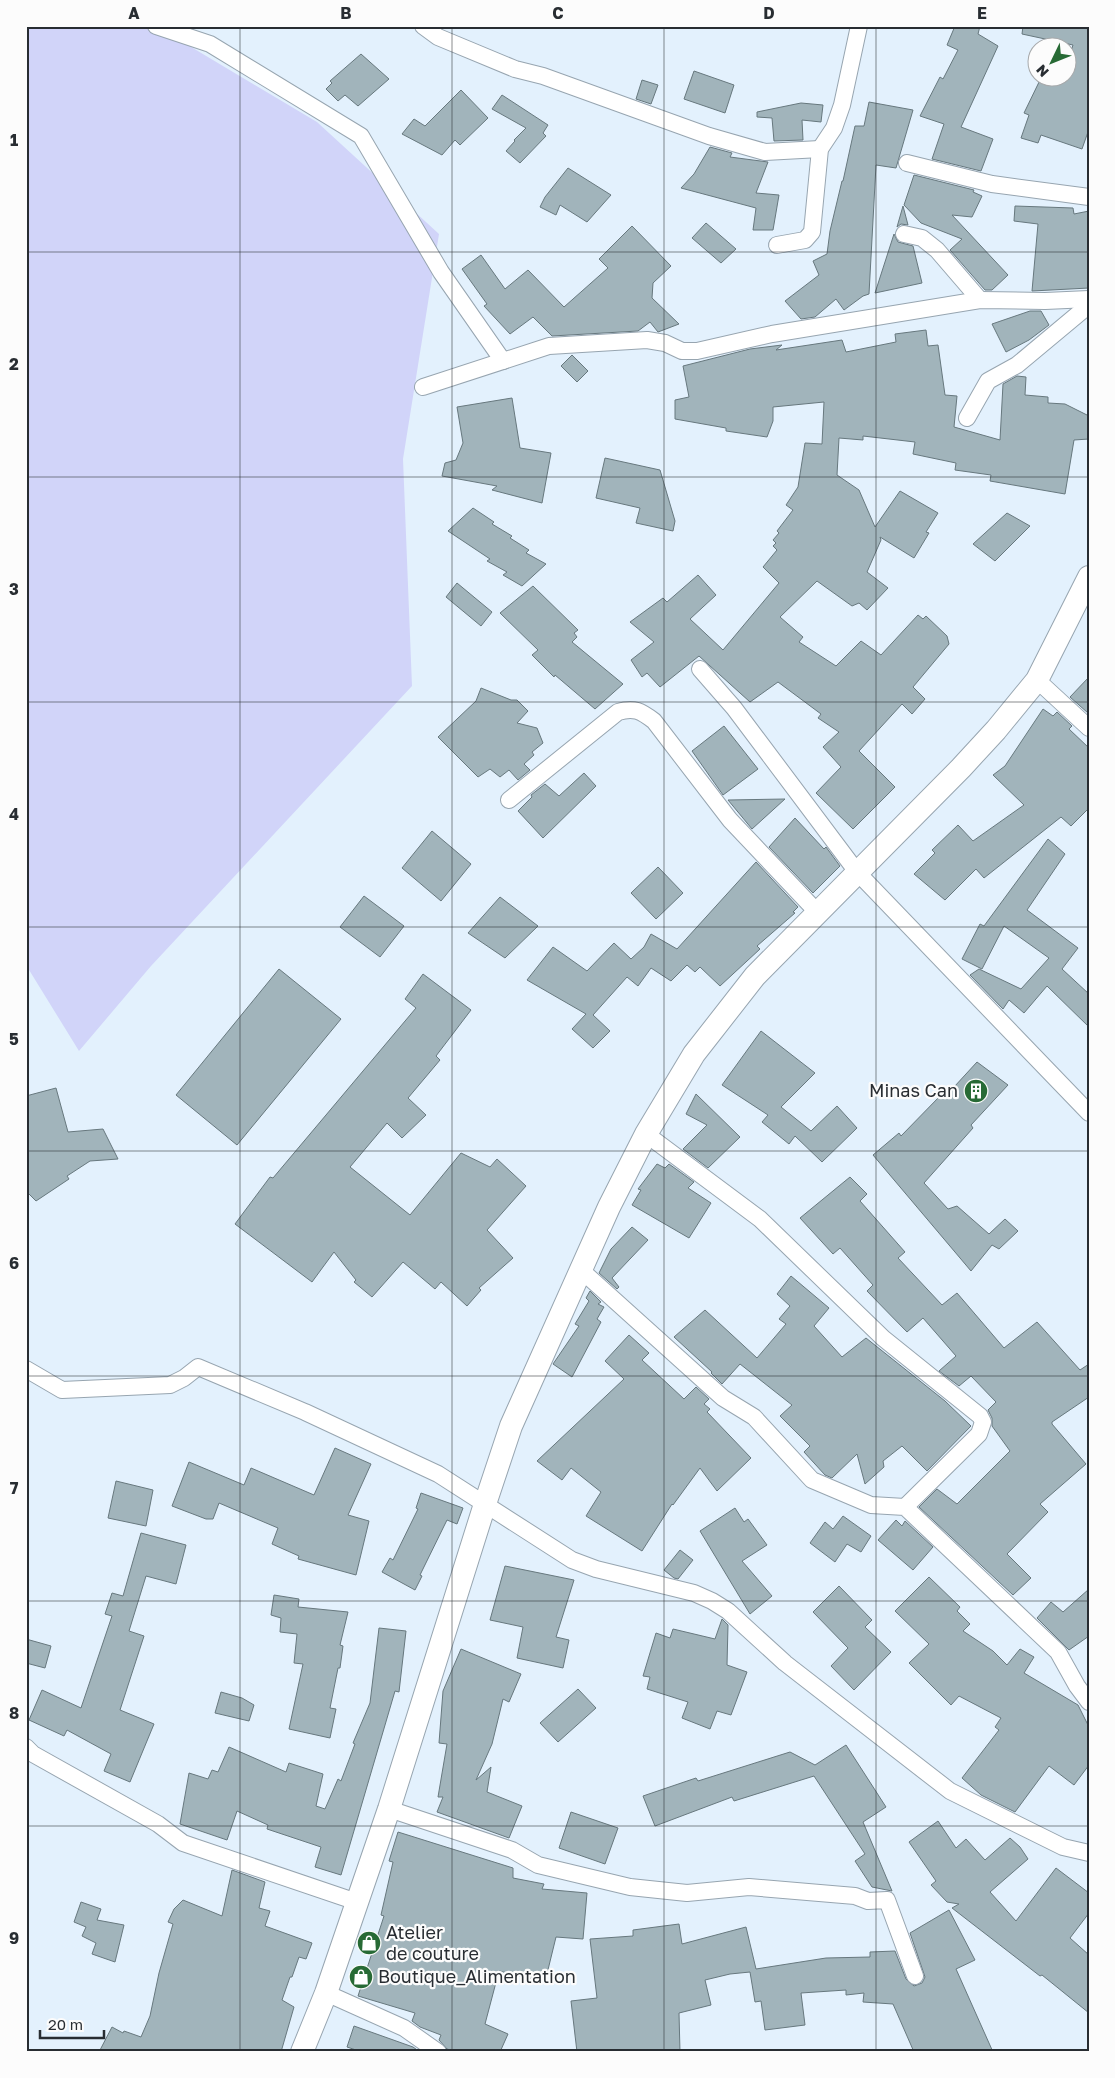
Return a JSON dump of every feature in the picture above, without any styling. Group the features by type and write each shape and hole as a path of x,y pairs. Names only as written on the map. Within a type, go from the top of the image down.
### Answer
{"main road":[{"path":"302,2052 326,1993 357,1902 485,1504 512,1426 609,1207 646,1134 694,1054 755,976 961,768 996,730 1037,680 1089,577"}],"street":[{"path":"156,26 210,44 361,136 441,272 503,361"},
{"path":"423,26 438,37 515,69 543,76 709,136 765,152 820,149"},
{"path":"777,245 805,240 812,232 820,149 834,128 842,105 859,26"},
{"path":"907,163 992,184 1089,197"},
{"path":"904,234 922,238 937,250 980,300"},
{"path":"423,387 549,346 647,340 665,343 682,351 697,351 772,334 980,300 1045,301 1089,299"},
{"path":"967,418 988,382 1017,365 1089,305"},
{"path":"700,669 734,708 857,872 1089,1113"},
{"path":"1037,680 1089,728"},
{"path":"509,800 618,712 629,708 641,710 654,721 730,820 818,913"},
{"path":"646,1134 760,1219 883,1338 980,1416 983,1427 978,1434 905,1507"},
{"path":"581,1270 722,1398 754,1417 812,1480 871,1505 905,1507 1058,1652 1077,1686 1089,1702"},
{"path":"26,1369 62,1390 170,1385 184,1378 198,1367 305,1412 438,1474 572,1560 596,1569 694,1593 712,1601 728,1611 785,1663 950,1791 1063,1847 1089,1853"},
{"path":"26,1748 33,1754 158,1824 184,1843 357,1902"},
{"path":"388,1809 512,1850 538,1865 630,1887 687,1893 749,1887 855,1896 868,1901 887,1900 915,1976"},
{"path":"326,1993 404,2028 438,2052"}],"shaded area":[{"path":"26,26 156,26 317,122 439,234 403,459 412,686 151,966 79,1051 26,965"}],"building":[{"path":"955,26 980,26 978,34 998,46 961,127 993,139 981,171 932,159 944,124 920,116 940,77 943,79 958,50 947,45"},
{"path":"1023,26 1089,26 1089,129 1082,149 1041,135 1038,143 1021,138 1029,115 1024,113 1036,88 1078,88 1078,38 1041,38 1022,34"},
{"path":"361,54 389,79 358,106 345,95 338,101 326,89 332,83 330,81"},
{"path":"694,71 734,85 725,113 684,99"},
{"path":"642,80 658,85 651,104 636,99"},
{"path":"461,90 488,118 460,145 455,140 442,155 402,134 414,119 425,126"},
{"path":"502,95 548,125 543,133 546,136 520,163 506,151 526,128 492,109"},
{"path":"869,102 913,110 896,168 876,165 869,294 863,296 844,310 836,299 815,317 801,319 785,301 819,275 813,261 827,254 830,231 855,126 864,126"},
{"path":"801,103 823,105 821,122 802,120 803,140 774,141 772,118 757,117 757,112"},
{"path":"710,147 732,153 730,157 768,162 756,193 779,195 773,230 753,230 756,208 681,188 694,174"},
{"path":"568,168 611,195 587,222 560,205 556,215 540,207 545,197"},
{"path":"914,175 974,190 973,192 982,196 972,217 952,215 1008,275 992,290 985,290 950,250 962,239 921,223 904,205"},
{"path":"903,206 908,225 901,224 897,227"},
{"path":"1015,206 1073,208 1074,214 1089,211 1089,288 1032,291 1038,224 1014,221"},
{"path":"706,223 736,249 721,263 692,238"},
{"path":"632,226 671,266 653,283 652,298 679,324 658,332 650,322 638,331 552,336 533,317 510,334 484,306 487,304 462,269 481,255 505,289 528,270 564,307 608,268 599,259"},
{"path":"894,234 898,242 913,246 922,283 875,293"},
{"path":"1030,311 1041,311 1049,325 1029,340 1006,352 992,324"},
{"path":"926,330 928,346 938,345 945,395 957,396 954,427 1000,440 1003,384 1017,376 1026,377 1025,395 1048,397 1048,403 1065,404 1089,416 1089,439 1074,440 1065,494 990,481 991,475 955,470 956,463 913,454 915,442 863,436 863,440 839,438 837,475 859,490 875,527 900,491 938,513 926,532 929,533 914,558 880,537 881,540 867,572 888,588 867,610 859,603 852,606 817,581 780,617 803,637 799,642 836,666 861,641 881,655 918,615 923,619 926,616 947,636 949,644 913,687 925,699 912,714 902,704 859,751 895,787 853,829 816,793 841,767 823,747 839,732 818,718 821,714 778,682 750,702 699,656 660,687 647,673 642,677 631,660 654,642 630,622 663,598 667,602 698,575 716,595 690,619 723,650 779,583 763,567 777,550 773,546 776,543 773,540 779,533 777,531 793,510 786,505 798,487 805,443 822,444 824,402 773,407 773,421 767,437 726,431 726,428 675,419 675,400 689,397 683,366 750,349 782,345 776,350 842,340 846,352 896,342 895,334"},
{"path":"572,355 588,371 577,382 561,366"},
{"path":"512,398 520,448 551,453 542,503 492,490 497,486 442,476 445,463 456,460 463,443 457,407"},
{"path":"605,458 660,470 675,521 673,531 636,523 640,508 596,498"},
{"path":"473,508 494,522 492,524 512,536 510,538 529,550 526,553 546,564 522,586 503,575 507,572 487,561 490,559 448,531"},
{"path":"1007,513 1030,526 995,561 973,544"},
{"path":"457,583 492,612 481,626 446,597"},
{"path":"533,586 578,630 574,633 577,637 572,642 623,684 595,709 555,675 554,677 532,655 538,650 500,613"},
{"path":"1089,677 1089,713 1088,713 1070,697"},
{"path":"481,688 511,700 517,700 528,711 517,723 537,728 543,743 532,752 534,755 524,764 530,770 518,780 509,770 500,777 490,769 478,777 438,737 476,701"},
{"path":"1043,709 1053,716 1057,712 1072,726 1069,729 1089,748 1089,808 1071,826 1061,817 984,878 976,869 945,900 914,874 935,853 932,850 958,825 973,841 1024,805 993,775 1005,766"},
{"path":"724,726 758,769 723,795 692,751"},
{"path":"584,773 596,786 543,838 518,811 532,797 531,795 545,784 559,796"},
{"path":"785,799 752,829 728,800"},
{"path":"795,818 824,849 826,847 840,866 813,893 769,847"},
{"path":"432,831 471,864 441,901 402,868"},
{"path":"1048,839 1065,854 1027,910 1078,948 1062,969 1089,994 1089,1027 1047,986 1024,1013 1009,1000 1003,1009 970,975 979,969 1021,989 1049,958 1004,926 982,969 962,959 980,924 984,926"},
{"path":"756,862 798,907 793,912 795,913 757,946 760,949 720,986 700,967 695,972 687,965 671,981 651,968 638,986 627,977 593,1015 610,1031 593,1048 572,1029 586,1014 527,980 553,947 587,971 614,943 631,959 644,947 651,934 677,949"},
{"path":"658,867 683,893 656,919 631,893"},
{"path":"364,896 404,926 380,957 340,927"},
{"path":"500,897 538,926 505,958 468,933"},
{"path":"279,969 341,1019 237,1145 176,1095"},
{"path":"423,974 471,1010 436,1056 440,1060 408,1098 426,1115 402,1138 387,1123 350,1167 410,1215 461,1153 490,1167 497,1159 526,1186 487,1230 513,1258 479,1288 481,1290 467,1306 441,1282 435,1289 403,1262 372,1297 354,1282 356,1280 334,1252 312,1282 235,1224 270,1177 273,1178 416,1008 405,999"},
{"path":"761,1031 815,1073 781,1107 811,1131 837,1106 857,1128 822,1162 795,1136 789,1144 762,1122 768,1115 722,1085"},
{"path":"977,1062 1008,1085 971,1125 973,1128 924,1183 948,1209 957,1206 989,1234 1005,1219 1018,1231 999,1249 992,1245 971,1271 873,1155 899,1133 901,1136 940,1096 943,1099"},
{"path":"56,1088 68,1132 103,1129 118,1159 90,1161 67,1176 69,1179 36,1201 26,1191 26,1096"},
{"path":"696,1094 740,1137 708,1168 683,1149 707,1125 686,1114"},
{"path":"657,1164 665,1168 669,1164 694,1182 688,1188 711,1203 689,1238 632,1205 641,1190 638,1189"},
{"path":"850,1177 867,1194 860,1201 905,1252 898,1258 942,1305 957,1293 1004,1348 1037,1322 1080,1370 1089,1364 1089,1397 1052,1422 1086,1464 1040,1504 1048,1512 1007,1554 1031,1578 1013,1595 919,1507 937,1489 957,1504 1010,1451 992,1426 992,1418 988,1410 996,1402 971,1376 959,1386 939,1371 956,1356 923,1318 907,1332 867,1291 873,1285 840,1248 833,1254 800,1218"},
{"path":"632,1227 648,1240 612,1278 619,1287 617,1289 599,1273 611,1249"},
{"path":"791,1276 829,1308 814,1326 842,1357 866,1338 945,1401 971,1426 927,1471 902,1446 883,1461 884,1467 865,1484 857,1454 832,1478 825,1475 804,1452 810,1446 780,1416 792,1405 740,1364 722,1384 712,1372 674,1337 705,1310 757,1358 786,1324 779,1319 790,1306 777,1294"},
{"path":"590,1291 601,1302 598,1304 604,1307 597,1319 601,1322 572,1377 553,1364 579,1326 575,1324 589,1301 586,1298"},
{"path":"629,1335 649,1353 642,1360 684,1399 696,1387 709,1399 704,1404 710,1409 707,1412 751,1458 717,1491 700,1468 672,1504 642,1551 586,1516 601,1492 571,1468 562,1480 537,1461 624,1379 605,1361"},
{"path":"335,1448 371,1464 348,1515 369,1521 356,1575 298,1559 299,1556 272,1544 278,1528 219,1503 213,1519 206,1519 172,1506 189,1462 244,1485 251,1468 314,1495"},
{"path":"116,1481 153,1490 146,1526 108,1518"},
{"path":"421,1493 463,1508 457,1524 447,1520 420,1575 422,1576 415,1590 382,1572 390,1558 393,1560 418,1509 416,1508"},
{"path":"735,1508 744,1522 748,1519 767,1545 742,1561 772,1596 750,1614 700,1531"},
{"path":"843,1516 871,1536 861,1552 847,1544 835,1562 810,1543 825,1522 833,1529"},
{"path":"896,1520 902,1526 905,1521 933,1547 913,1570 878,1540"},
{"path":"141,1533 186,1545 176,1584 146,1576 129,1631 144,1636 120,1710 154,1724 130,1782 104,1771 111,1754 67,1730 64,1736 29,1720 42,1690 81,1708 112,1616 105,1614 112,1593 123,1596"},
{"path":"680,1550 693,1560 678,1579 664,1570"},
{"path":"505,1566 574,1580 556,1637 569,1640 563,1668 517,1658 523,1627 490,1620"},
{"path":"929,1577 960,1607 957,1611 970,1624 963,1631 993,1651 1007,1665 1020,1649 1034,1657 1024,1673 1078,1705 1089,1727 1089,1765 1074,1785 1049,1766 1015,1812 981,1795 962,1778 999,1730 995,1727 1001,1718 959,1696 951,1705 909,1663 929,1644 895,1611"},
{"path":"839,1586 872,1620 865,1627 891,1652 854,1690 831,1666 848,1648 813,1612"},
{"path":"1089,1589 1089,1636 1069,1650 1037,1618 1051,1602 1063,1612"},
{"path":"274,1595 299,1599 298,1607 348,1612 340,1645 343,1646 340,1668 338,1668 330,1708 336,1709 330,1738 289,1729 303,1664 294,1663 297,1634 280,1632 281,1618 271,1615"},
{"path":"722,1619 728,1625 727,1665 747,1672 731,1715 717,1711 710,1729 682,1718 688,1702 647,1689 650,1677 643,1676 656,1633 670,1638 673,1629 715,1639"},
{"path":"379,1628 406,1631 399,1692 395,1691 341,1875 315,1867 321,1847 267,1829 268,1825 237,1811 227,1840 180,1824 189,1773 208,1779 212,1770 218,1772 229,1747 286,1772 289,1763 323,1774 316,1806 325,1809 338,1779 341,1781 355,1744 353,1743 370,1703"},
{"path":"26,1639 51,1646 45,1668 26,1663"},
{"path":"461,1649 521,1674 509,1702 503,1699 492,1744 476,1780 491,1767 487,1792 522,1806 509,1838 437,1812 443,1797 438,1797 447,1744 439,1743 443,1691"},
{"path":"578,1689 596,1708 558,1742 540,1723"},
{"path":"221,1692 242,1698 254,1705 249,1721 215,1713"},
{"path":"846,1745 886,1807 863,1822 892,1891 872,1887 855,1861 865,1854 814,1776 734,1801 732,1797 655,1826 643,1796 696,1778 698,1781 790,1752 815,1765"},
{"path":"571,1812 618,1828 605,1864 559,1848"},
{"path":"938,1821 956,1848 966,1839 985,1860 1010,1838 1020,1847 1028,1859 990,1892 1016,1921 1056,1868 1089,1893 1089,1913 1070,1938 1089,1955 1089,2013 1042,1975 1040,1976 952,1908 959,1904 947,1902 931,1885 936,1881 909,1842"},
{"path":"398,1832 513,1868 513,1878 544,1884 542,1889 587,1893 583,1939 556,1937 545,1982 499,1971 485,2024 508,2034 500,2052 457,2052 447,2049 439,2040 441,2035 420,2027 412,2021 415,2013 358,1996 384,1916 381,1915 393,1862 389,1861"},
{"path":"232,1870 265,1882 259,1908 270,1911 265,1926 312,1943 306,1959 299,1957 282,2000 294,2007 281,2052 99,2052 112,2027 123,2033 124,2031 141,2037 150,2016 159,1973 173,1924 168,1922 174,1909 183,1900 222,1916"},
{"path":"81,1902 101,1909 97,1920 124,1925 115,1962 92,1954 96,1943 82,1936 86,1927 74,1922"},
{"path":"949,1910 975,1960 956,1969 993,2052 914,2052 893,2004 863,2002 864,1993 846,1995 846,1990 801,1993 805,2025 765,2030 761,2001 755,2002 750,1972 730,1974 705,1980 711,2005 679,2013 680,2052 646,2052 646,2050 577,2052 571,2001 597,1998 590,1939 633,1936 633,1930 679,1924 682,1944 746,1927 756,1969 826,1958 870,1957 870,1952 895,1951 906,1979 914,1986 922,1983 925,1977 910,1933"},
{"path":"354,2026 413,2047 420,2052 362,2052 347,2047"}],"place":[{"name":"Minas Can","path":"976,1091"},
{"name":"Atelier de couture","path":"369,1943"},
{"name":"Boutique_Alimentation","path":"361,1977"}]}
